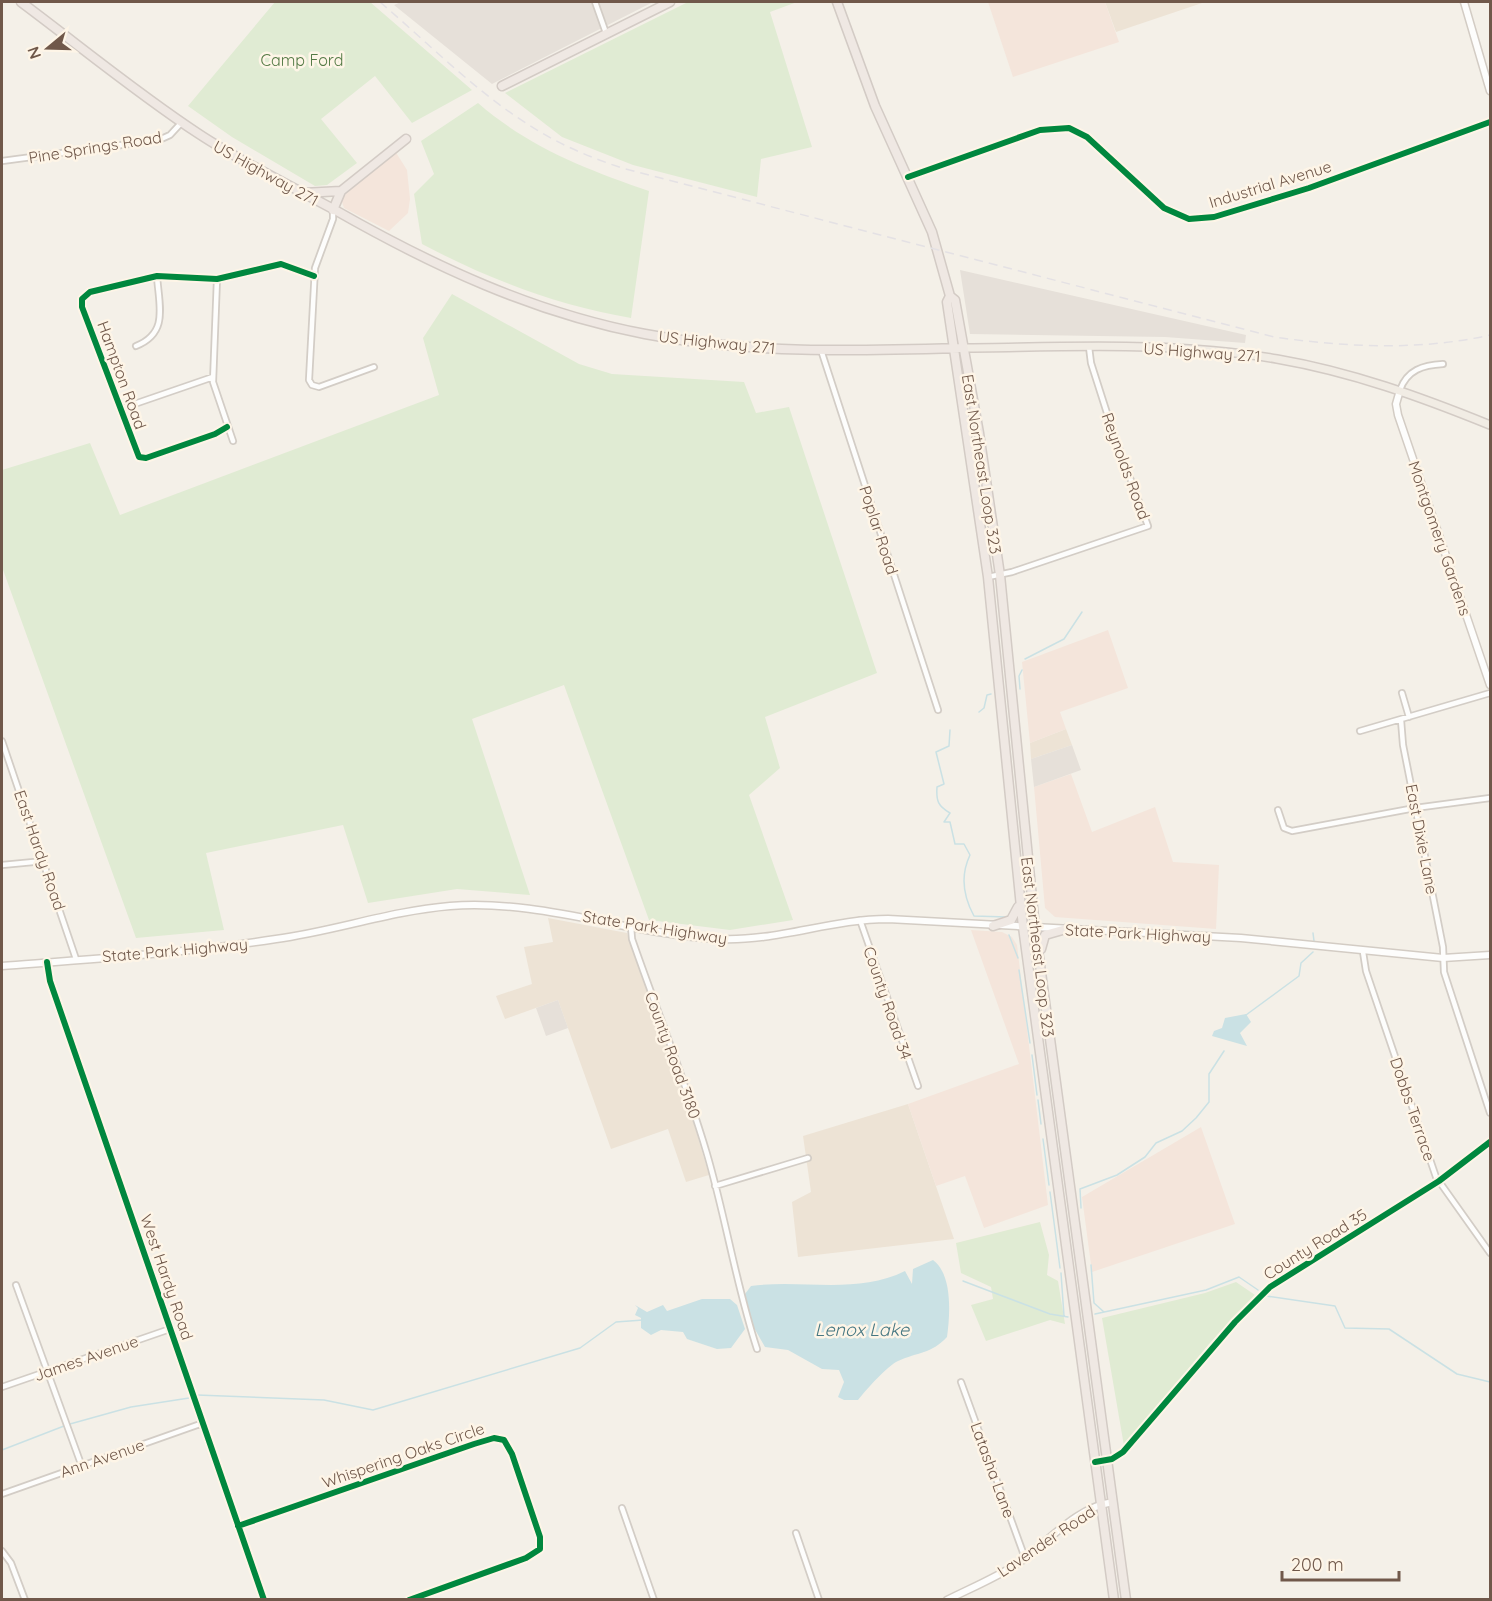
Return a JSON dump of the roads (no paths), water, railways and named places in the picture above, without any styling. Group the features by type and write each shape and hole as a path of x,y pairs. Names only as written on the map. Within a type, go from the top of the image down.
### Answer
{"highway":[{"name":"US Highway 271","path":"21,2 182,122 239,159 471,281 524,302 582,320 705,344 820,349 959,348"},
{"path":"501,86 670,2"},
{"name":"East Northeast Loop 323","path":"837,2 875,106 938,246 950,296 955,300 968,434 993,617 1019,897 1114,1599"},
{"path":"333,210 341,191 406,139"},
{"path":"300,193 341,191"},
{"path":"341,191 340,204 346,217"},
{"name":"East Northeast Loop 323","path":"959,348 979,433 1000,575 1035,928 1126,1599"},
{"path":"968,434 979,433"},
{"path":"978,500 989,498"},
{"path":"993,617 1005,616"},
{"path":"1002,707 1014,706"},
{"path":"1013,836 1025,835"},
{"path":"993,926 1013,919 1019,897"},
{"path":"1040,965 1044,937 1066,929"},
{"path":"1035,1015 1047,1014"},
{"path":"1050,1128 1062,1126"},
{"path":"1062,1217 1074,1215"}],"main road":[{"path":"1464,2 1491,91"},
{"name":"US Highway 271","path":"959,348 1186,348 1258,356 1336,371 1400,390 1491,425"},
{"name":"Montgomery Gardens","path":"1400,390 1396,404 1398,415 1491,685"},
{"name":"State Park Highway","path":"2,966 275,940 404,912 457,906 526,907 696,937 736,939 774,936 860,920 1241,938 1363,952 1443,958 1491,955"},
{"name":"Lavender Road","path":"947,1599 1025,1558 1077,1517 1101,1504 1113,1502"}],"street":[{"path":"595,2 606,33"},
{"name":"Pine Springs Road","path":"2,161 159,140 170,135 182,122"},
{"name":"Industrial Avenue","path":"908,177 1040,130 1069,128 1087,137 1164,208 1179,216 1201,219 1248,208 1309,188 1491,122"},
{"path":"333,210 333,219 314,276 309,380 314,386 322,386 374,368"},
{"path":"136,346 149,340 157,332 160,316 157,276 217,279 281,264 314,276"},
{"name":"Hampton Road","path":"157,276 90,292 81,301 139,457 144,459 206,438 227,427"},
{"path":"217,279 213,377 216,396 233,441"},
{"name":"Reynolds Road","path":"988,577 1148,526 1111,424 1091,363 1089,347"},
{"name":"Poplar Road","path":"820,349 938,710"},
{"path":"1400,390 1406,378 1419,368 1443,364"},
{"path":"120,409 213,377"},
{"path":"1402,693 1409,717"},
{"path":"1360,731 1491,693"},
{"name":"East Dixie Lane","path":"1401,720 1401,733 1443,958 1454,1004 1491,1113"},
{"name":"East Hardy Road","path":"2,741 76,959"},
{"path":"1278,810 1284,828 1292,831 1415,808 1491,798"},
{"path":"2,865 44,861"},
{"name":"County Road 34","path":"860,920 918,1086"},
{"name":"County Road 3180","path":"632,925 632,939 696,1118 715,1186 727,1242 758,1348"},
{"name":"Dobbs Terrace","path":"1363,952 1366,971 1439,1181 1491,1253"},
{"name":"West Hardy Road","path":"47,962 50,981 264,1599"},
{"name":"County Road 35","path":"1107,1461 1124,1452 1235,1322 1270,1287 1439,1181 1491,1142"},
{"path":"715,1186 808,1158"},
{"path":"16,1285 81,1464"},
{"name":"James Avenue","path":"2,1387 170,1329"},
{"name":"Latasha Lane","path":"961,1382 1025,1558"},
{"name":"Ann Avenue","path":"2,1494 81,1464 202,1423"},
{"name":"Whispering Oaks Circle","path":"238,1526 474,1444 494,1438 504,1440 511,1449 540,1537 540,1549 526,1558 409,1599"},
{"path":"1095,1462 1107,1461"},
{"path":"622,1508 654,1599"},
{"path":"796,1533 819,1599"},
{"path":"2,1551 11,1563 25,1599"}],"water":[{"path":"1246,1014 1251,1022 1240,1033 1247,1046 1212,1036 1214,1031 1222,1028 1225,1018"},
{"name":"Lenox Lake","path":"933,1260 944,1275 949,1296 947,1337 930,1350 894,1363 858,1400 844,1400 838,1397 844,1382 839,1370 822,1369 788,1350 765,1347 753,1326 745,1294 751,1286 849,1284 887,1278 905,1271 912,1284 913,1269"},
{"path":"702,1299 730,1299 737,1305 745,1329 731,1348 717,1349 687,1339 683,1332 661,1330 651,1335 641,1328 641,1318 635,1315 638,1308 635,1305 647,1312 663,1305 667,1311"}],"waterway":[{"path":"1025,659 1064,639 1082,612"},
{"path":"1020,689 1019,676 1022,670"},
{"path":"979,712 984,708 987,695 991,694"},
{"path":"950,730 949,746 936,752 944,784 937,787 937,796 940,805 950,813 944,822 950,822 955,844 964,844 970,855 964,878 967,901 974,916 1007,917"},
{"path":"1313,933 1314,941"},
{"path":"1009,935 1018,958"},
{"path":"1246,1015 1299,976 1301,963 1313,952"},
{"path":"1019,970 1030,1043"},
{"path":"1081,1208 1080,1189 1117,1175 1145,1157 1156,1143 1182,1131 1196,1118 1209,1102 1209,1074 1224,1051"},
{"path":"1032,1055 1037,1095"},
{"path":"1038,1100 1041,1124"},
{"path":"1043,1139 1049,1185"},
{"path":"1050,1192 1060,1268"},
{"path":"1091,1265 1094,1303 1104,1312"},
{"path":"1061,1273 1064,1316"},
{"path":"1095,1314 1206,1290 1239,1277 1258,1290"},
{"path":"963,1281 1050,1314 1068,1317"},
{"path":"1266,1296 1335,1306 1345,1328 1389,1329 1457,1374 1490,1382"},
{"path":"197,1395 324,1400 373,1410 580,1348 616,1322 643,1320"},
{"path":"70,1424 131,1407 189,1398"},
{"path":"2,1450 64,1426"}],"railway":[{"path":"380,2 471,82 509,112 562,144 622,168 1274,337 1382,346 1436,343 1490,335"}],"park label":[{"name":"Camp Ford","path":"302,60"}]}
